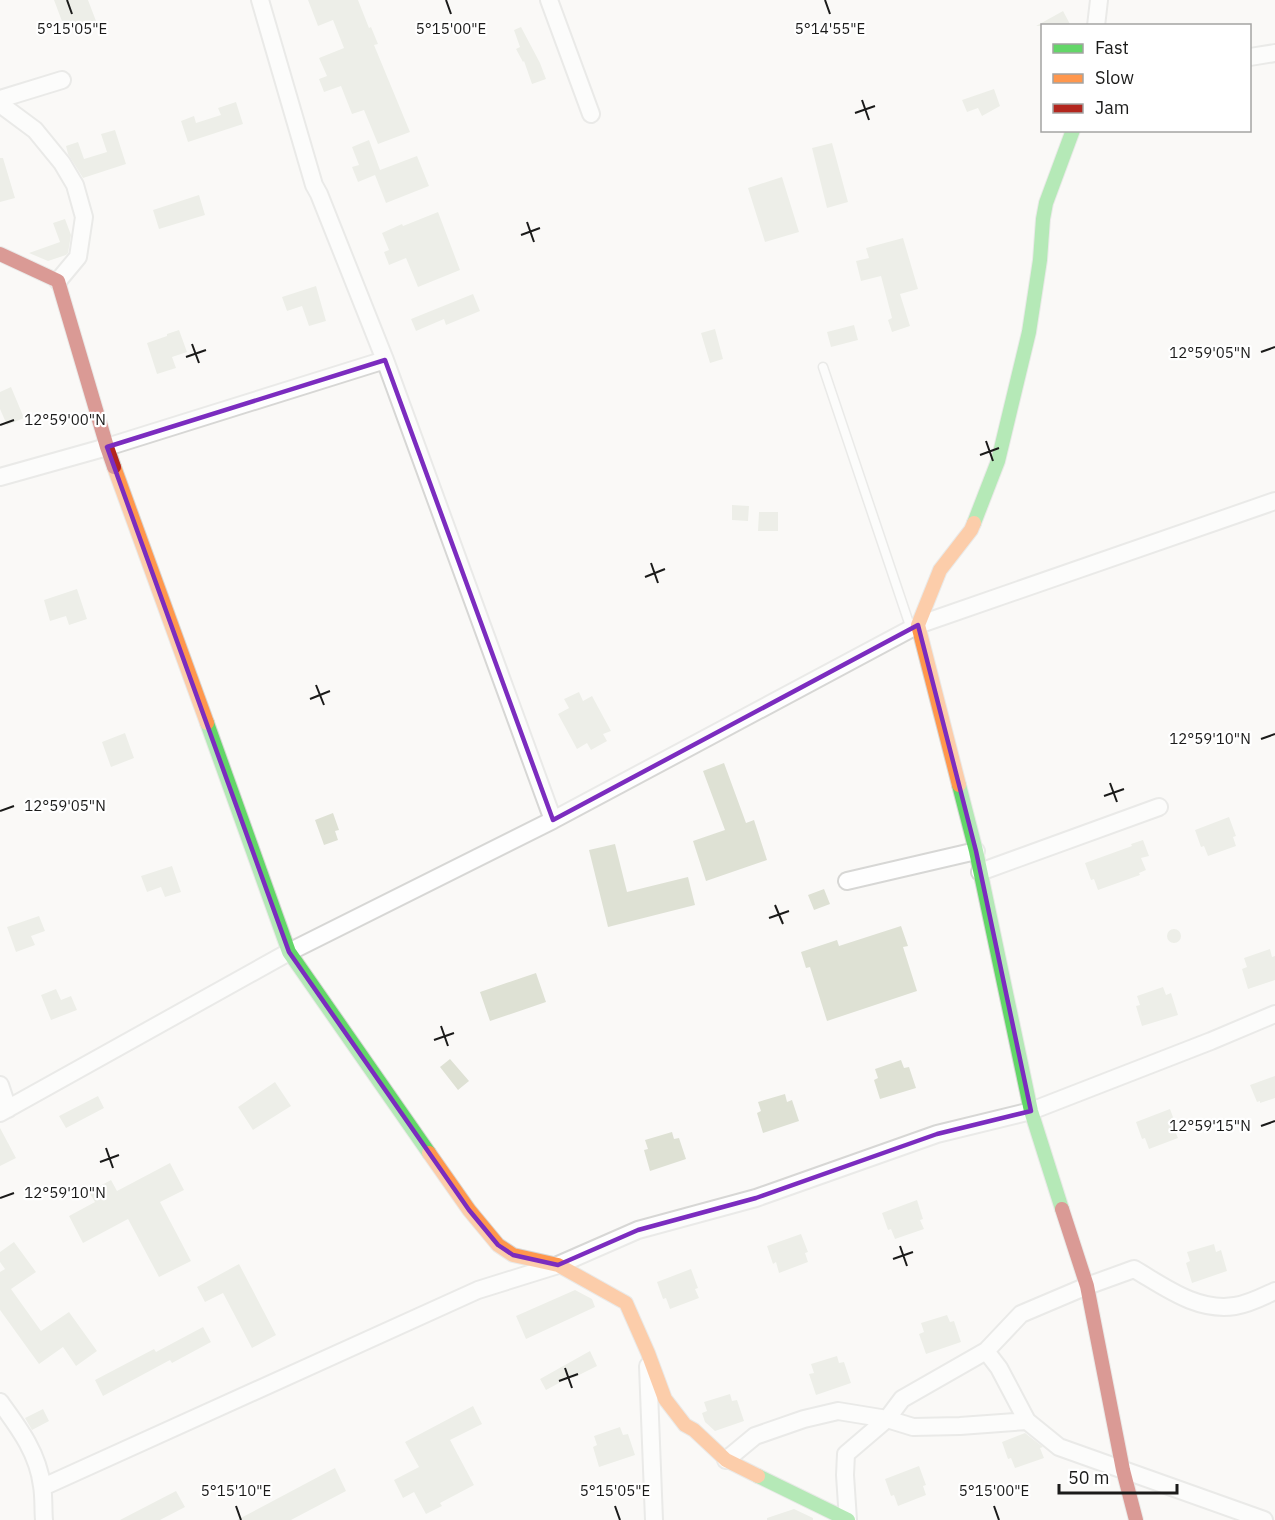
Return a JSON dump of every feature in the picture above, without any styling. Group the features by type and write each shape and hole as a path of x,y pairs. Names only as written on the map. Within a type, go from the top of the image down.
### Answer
{"street":[{"path":"260,0 314,185 385,360 553,820"},
{"path":"549,0 591,114"},
{"path":"1096,24 1099,0"},
{"path":"1251,57 1275,53"},
{"path":"0,101 62,80"},
{"path":"0,101 35,130 62,163 75,185 84,217 78,257 58,281"},
{"path":"1072,132 1044,212 1040,261 1029,332 998,461 971,530 940,570 915,627 976,851 1031,1111 1087,1286 1123,1470 1136,1520"},
{"path":"0,254 58,281 107,447 289,952 469,1210 498,1245 513,1256 558,1265 626,1303 665,1399 685,1425 694,1430 726,1460 848,1520"},
{"path":"0,477 107,447 385,360"},
{"path":"0,1085 4,1111 289,952 553,820 915,627 1275,501"},
{"path":"980,872 1159,807"},
{"path":"847,881 976,851"},
{"path":"43,1487 478,1290 558,1265 638,1230 756,1198 937,1134 1031,1111 1275,1014"},
{"path":"848,1520 846,1454 887,1419 902,1399 987,1351 1021,1314 1134,1269 1190,1301 1214,1306 1235,1306 1275,1291"},
{"path":"987,1351 999,1368 1027,1421 1059,1447 1264,1520"},
{"path":"648,1353 654,1520"},
{"path":"0,1402 24,1435 37,1460 43,1487 44,1520"},
{"path":"726,1460 755,1436 838,1411 887,1419 913,1427 1027,1421"}],"lane":[{"path":"823,368 915,627"}],"highlighted area":[{"path":"385,360 553,820 918,625 976,851 1031,1111 937,1134 756,1198 638,1230 558,1265 513,1255 498,1245 469,1210 289,952 107,447"}],"building":[{"path":"54,0 88,0 96,21 66,32"},
{"path":"308,0 358,0 378,44 374,45 410,132 378,144 364,110 352,114 341,86 324,92 319,79 327,76 319,58 344,48 333,20 318,26"},
{"path":"1063,11 1070,24 1041,24 1041,26 1036,26"},
{"path":"521,27 546,79 532,84 524,61 516,49 520,47 514,30"},
{"path":"994,89 1000,106 982,116 978,108 967,112 962,100"},
{"path":"236,102 243,124 188,142 181,121 194,116 196,123 221,115 218,108"},
{"path":"115,130 126,164 83,178 68,154 66,146 78,142 84,159 107,152 101,134"},
{"path":"369,140 380,170 417,156 429,186 386,203 375,175 358,182 352,167 359,165 352,147"},
{"path":"832,143 848,202 827,208 812,148"},
{"path":"0,158 3,158 15,198 0,202"},
{"path":"782,177 799,232 765,242 748,188"},
{"path":"199,195 205,215 159,229 153,210"},
{"path":"438,212 460,270 418,287 406,258 389,265 384,252 389,250 382,233"},
{"path":"65,219 71,235 66,255 48,261 29,253 60,242 53,223"},
{"path":"903,238 918,289 900,294 910,326 892,332 888,320 892,318 881,276 861,281 856,261 869,258 866,248"},
{"path":"316,286 326,321 309,326 302,306 287,311 282,297"},
{"path":"473,294 480,311 446,325 444,319 416,331 411,319"},
{"path":"854,325 858,340 831,347 827,332"},
{"path":"715,329 723,359 710,363 701,333"},
{"path":"179,330 187,352 172,357 176,368 157,374 147,343"},
{"path":"11,387 24,418 7,425 0,409 0,392"},
{"path":"732,505 749,506 748,521 732,520"},
{"path":"759,512 778,512 778,531 758,531"},
{"path":"77,589 87,619 69,625 66,616 50,621 44,600"},
{"path":"579,692 583,701 592,696 611,731 603,734 607,741 591,750 587,743 577,749 558,714 569,708 564,699"},
{"path":"125,733 134,758 111,767 102,742"},
{"path":"724,763 746,823 754,820 767,860 706,881 693,841 725,830 703,771"},
{"path":"333,813 339,830 335,831 338,840 324,845 315,820"},
{"path":"1229,817 1236,836 1233,837 1236,846 1208,856 1204,846 1201,847 1195,830"},
{"path":"1143,840 1149,856 1141,858 1146,870 1139,873 1140,875 1098,890 1094,879 1091,880 1085,863"},
{"path":"615,844 627,892 688,877 695,905 608,927 589,850"},
{"path":"172,866 181,892 165,897 161,887 147,892 141,876"},
{"path":"824,889 830,904 814,910 808,895"},
{"path":"39,916 45,931 31,936 35,945 16,952 7,927"},
{"path":"901,926 908,946 903,947 917,991 827,1021 810,967 806,968 801,952 837,940 839,946"},
{"path":"1171,929 1177,929 1181,936 1177,943 1171,943 1167,939 1167,933"},
{"path":"1270,949 1272,957 1275,956 1275,980 1248,989 1242,969 1247,967 1244,958"},
{"path":"536,973 546,1002 490,1021 480,992"},
{"path":"1163,987 1166,995 1171,993 1178,1015 1142,1026 1136,1006 1140,1005 1137,996"},
{"path":"56,989 61,1000 71,996 77,1010 51,1020 41,995"},
{"path":"450,1059 469,1081 458,1090 440,1067"},
{"path":"901,1060 904,1068 909,1067 916,1088 880,1099 874,1080 878,1078 875,1069"},
{"path":"1275,1076 1275,1098 1257,1102 1250,1085"},
{"path":"275,1082 291,1106 253,1130 238,1107"},
{"path":"785,1094 787,1102 792,1100 799,1121 763,1133 757,1113 761,1111 758,1102"},
{"path":"98,1096 104,1108 66,1128 59,1116"},
{"path":"1170,1109 1178,1138 1149,1149 1145,1138 1142,1139 1136,1122"},
{"path":"0,1128 16,1158 0,1166"},
{"path":"672,1132 674,1139 679,1138 686,1159 650,1171 644,1150 648,1149 645,1140"},
{"path":"170,1163 184,1190 160,1202 191,1261 159,1277 128,1219 83,1243 69,1216 95,1202 89,1192 111,1180 117,1191"},
{"path":"917,1200 924,1229 895,1239 891,1229 888,1230 882,1213"},
{"path":"801,1234 808,1252 805,1253 808,1262 779,1273 776,1262 773,1264 767,1246"},
{"path":"14,1242 36,1272 11,1289 41,1331 69,1312 97,1351 76,1366 63,1347 39,1364 0,1310 0,1272 5,1269 0,1262 0,1252"},
{"path":"1214,1244 1216,1252 1221,1250 1227,1271 1192,1283 1186,1263 1190,1261 1187,1252"},
{"path":"239,1264 276,1335 252,1348 223,1293 205,1302 197,1287"},
{"path":"691,1269 699,1298 670,1309 666,1298 663,1299 657,1282"},
{"path":"575,1290 592,1299 595,1307 526,1339 516,1316"},
{"path":"947,1315 950,1322 954,1321 961,1342 926,1354 919,1334 924,1332 921,1323"},
{"path":"203,1327 211,1342 172,1363 170,1360 103,1396 95,1380 154,1349 156,1352"},
{"path":"590,1351 597,1366 546,1390 540,1379"},
{"path":"837,1356 839,1363 844,1362 851,1383 816,1395 809,1374 814,1373 811,1364"},
{"path":"730,1394 732,1401 737,1400 744,1421 715,1431 705,1422 702,1413 707,1411 704,1402"},
{"path":"473,1406 482,1424 450,1440 474,1485 440,1503 442,1506 426,1514 414,1492 403,1498 394,1480 419,1467 405,1442"},
{"path":"43,1409 49,1421 32,1430 25,1418"},
{"path":"620,1427 623,1435 628,1434 635,1455 599,1467 593,1447 597,1445 594,1436"},
{"path":"1025,1433 1043,1447 1040,1448 1044,1458 1015,1468 1011,1458 1008,1459 1002,1442"},
{"path":"919,1466 926,1485 923,1486 926,1495 898,1506 894,1495 891,1496 885,1479"},
{"path":"335,1468 346,1491 291,1520 237,1520"},
{"path":"176,1491 185,1507 160,1520 120,1520"},
{"path":"794,1509 813,1520 767,1520 767,1518"}],"traffic: fast":[{"path":"974,523 998,461 1029,332 1046,203 1072,132"},
{"path":"207,723 289,952 429,1153"},
{"path":"959,785 976,851 1031,1111 1062,1209"},
{"path":"758,1476 848,1520"}],"traffic: slow":[{"path":"114,467 207,723"},
{"path":"959,785 918,625 940,570 974,523"},
{"path":"429,1153 469,1210 498,1245 513,1255 558,1265 626,1303 665,1399 685,1425 694,1430 726,1460 758,1476"}],"traffic: jam":[{"path":"0,254 58,281 114,467"},
{"path":"1062,1209 1087,1286 1123,1470 1136,1520"}]}
